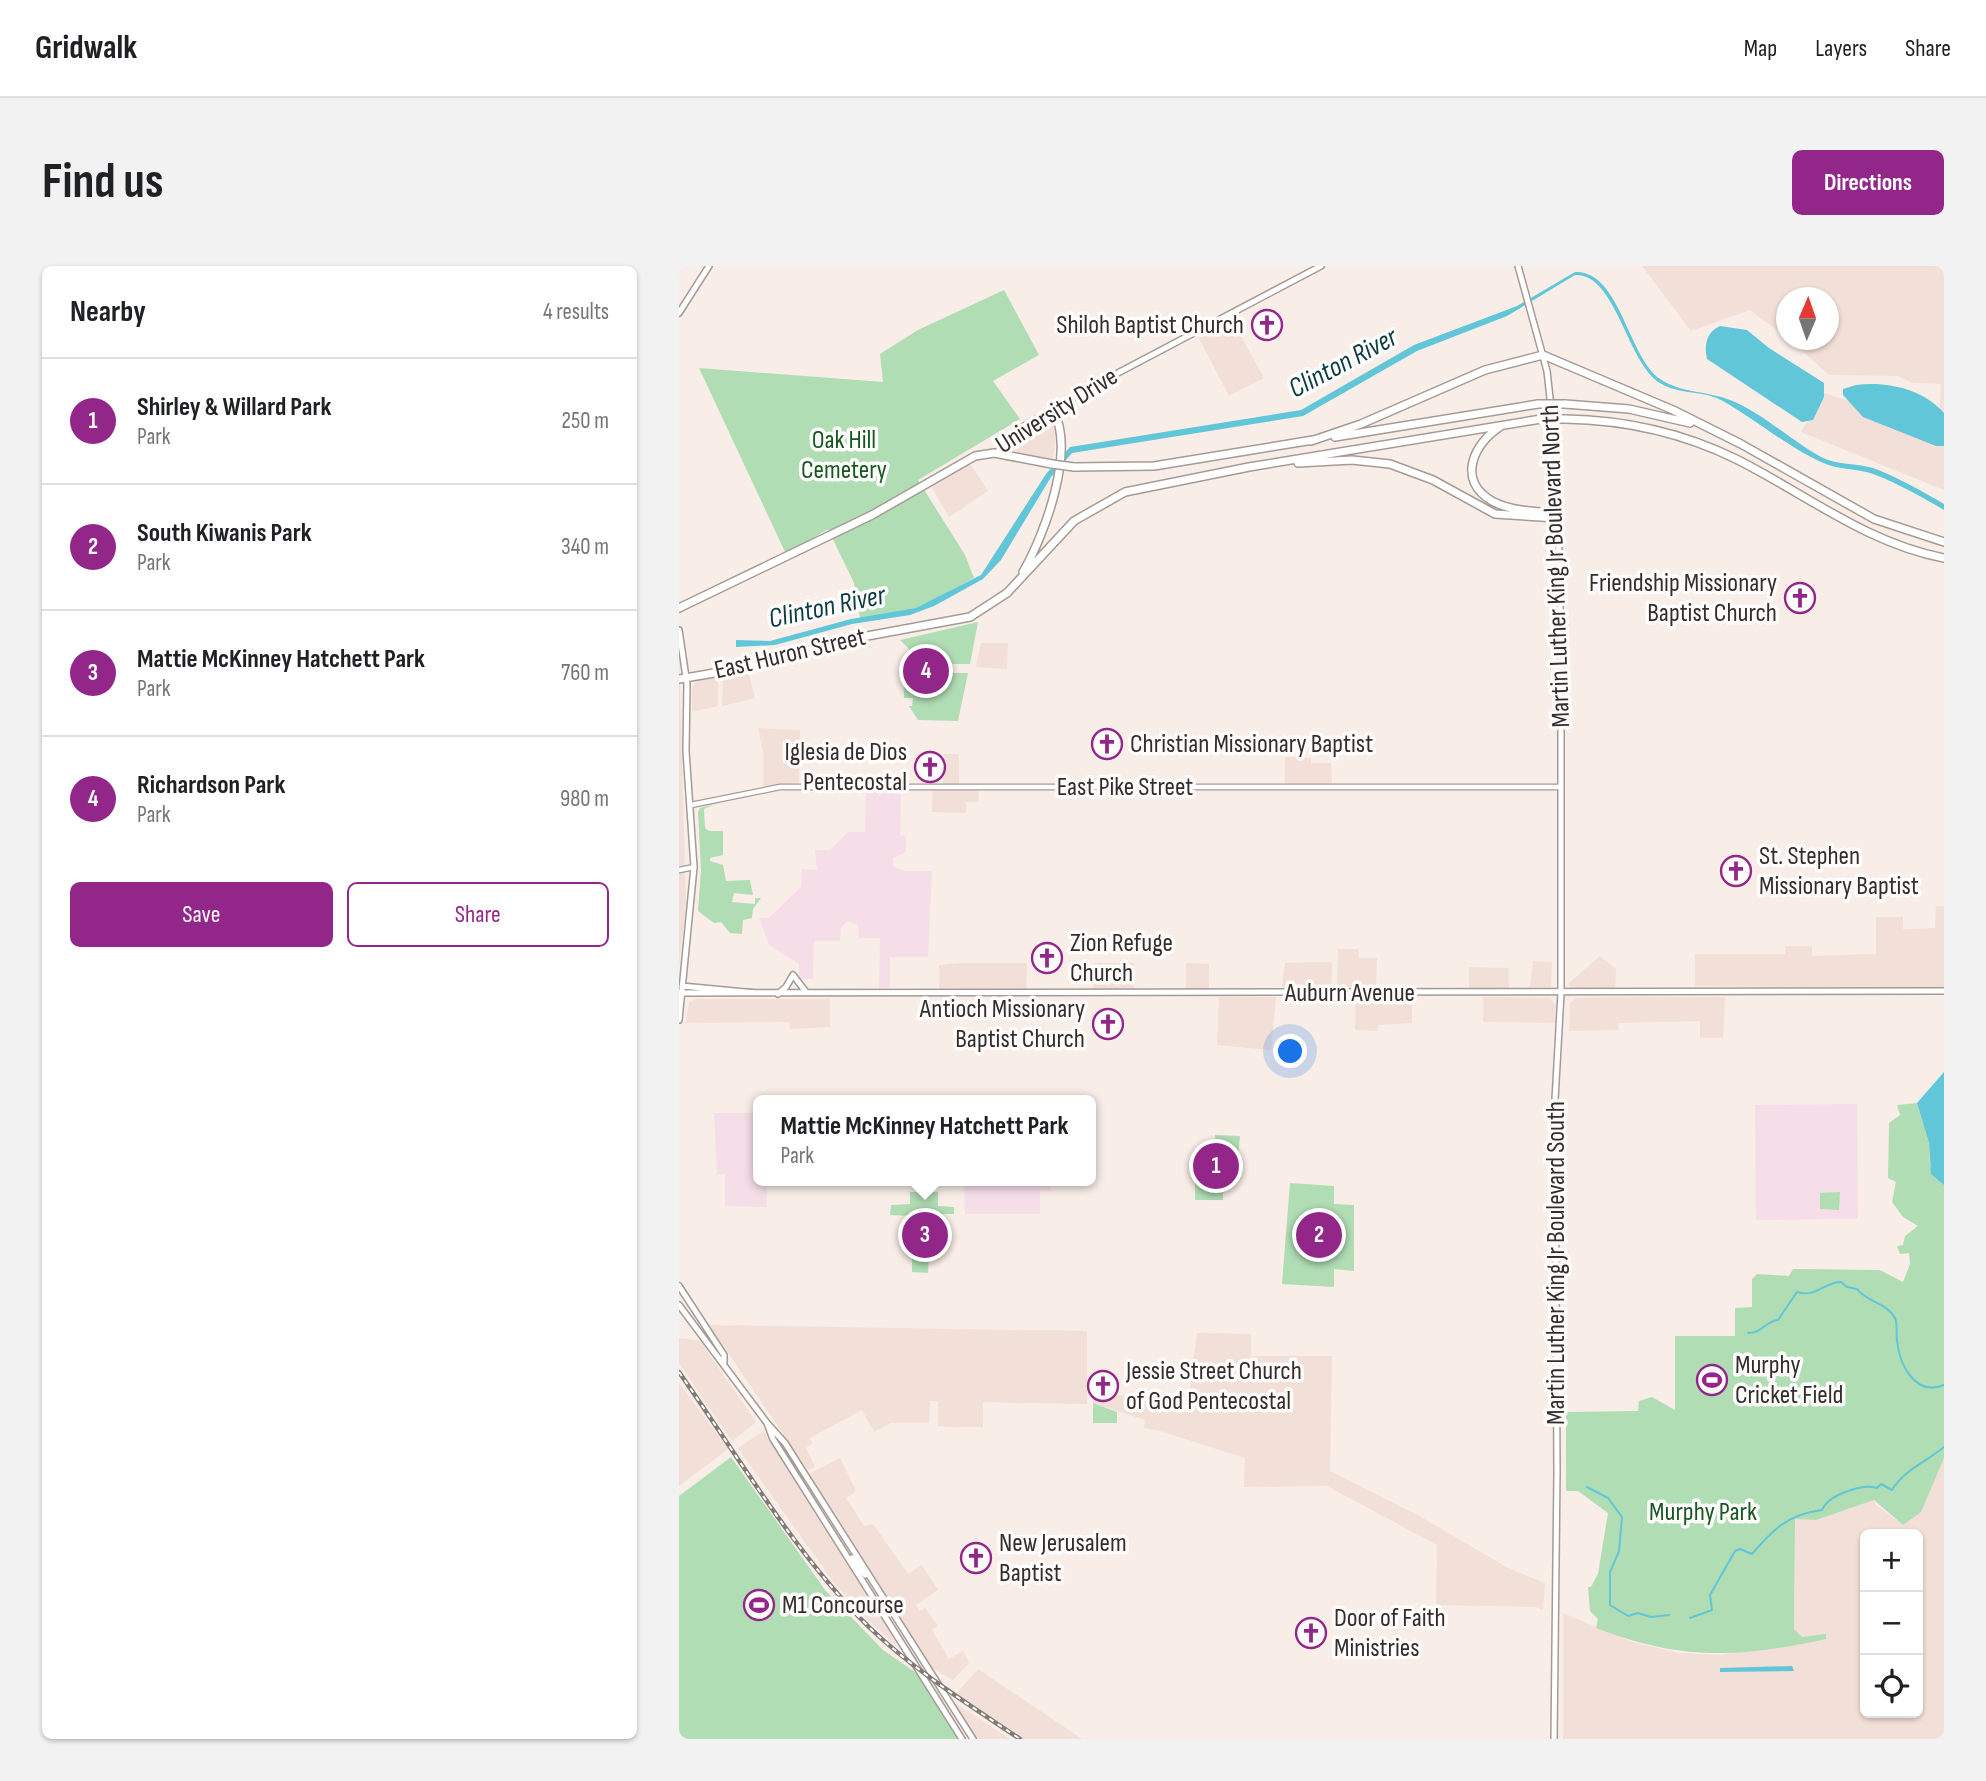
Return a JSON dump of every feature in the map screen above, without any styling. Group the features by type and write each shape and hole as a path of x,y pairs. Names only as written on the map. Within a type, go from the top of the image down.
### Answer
{"highway":[{"path":"1311,441 1361,424 1485,370 1543,355 1717,433 1874,519 1944,542"},
{"path":"994,453 1074,467 1143,467 1538,404 1642,411 1717,433"},
{"path":"1017,581 1043,534 1056,477 1060,427 1053,410"},
{"path":"1017,581 1066,529 1107,500 1148,485 1541,419 1632,424 1696,442 1758,470 1864,531 1903,547 1944,558"},
{"path":"1504,424 1484,438 1476,449 1472,467 1479,487 1488,498 1501,505 1557,515"},
{"name":"University Drive","path":"679,608 881,511 970,458 994,453"},
{"path":"1249,467 1344,460 1375,462 1420,474 1495,514 1557,515"},
{"name":"East Huron Street","path":"683,678 751,667 865,636 955,622 982,611 1017,581"}],"main road":[{"path":"679,313 709,266"},
{"name":"University Drive","path":"994,453 1003,448 1017,430 1321,266"},
{"name":"Martin Luther King Jr Boulevard North","path":"1518,266 1543,355 1555,423 1561,787"},
{"path":"679,630 694,867 679,1020"},
{"name":"Martin Luther King Jr Boulevard South","path":"1553,1739 1557,1472 1555,1100 1561,993 1561,787"},
{"path":"778,994 793,975 800,988 809,994"},
{"name":"Auburn Avenue","path":"681,986 716,987 757,993"},
{"path":"696,995 698,989 716,987"},
{"name":"Auburn Avenue","path":"680,994 1944,991"},
{"path":"679,1286 724,1355 724,1362"},
{"path":"679,1305 767,1423 769,1432 962,1739"},
{"path":"767,1423 775,1428 882,1592 973,1739"},
{"path":"823,1517 828,1514 846,1538"},
{"path":"849,1557 856,1561 878,1595 882,1592"}],"street":[{"name":"East Pike Street","path":"691,805 780,787 1561,787"},
{"path":"679,870 694,867"}],"shaded area":[{"path":"1642,266 1944,266 1944,490 1801,432 1825,393 1939,432 1941,384 1913,383 1898,376 1829,375 1801,350 1839,350 1839,287 1776,287 1776,330 1750,310 1691,331"},
{"path":"1232,320 1264,378 1229,396 1199,338"},
{"path":"1052,415 1057,425 1053,459 1009,451 1015,435"},
{"path":"969,462 988,491 949,517 931,486"},
{"path":"981,643 1008,643 1007,669 976,667"},
{"path":"679,650 686,903 679,965"},
{"path":"749,673 755,698 722,706 723,677"},
{"path":"718,677 718,706 692,712 692,688 697,680"},
{"path":"758,728 800,730 799,783 763,786 763,751"},
{"path":"944,754 959,754 959,790 979,790 978,802 966,802 966,813 932,812 933,784 943,784"},
{"path":"1285,757 1311,758 1311,763 1331,763 1332,784 1285,785"},
{"path":"866,791 901,791 900,835 906,836 906,852 893,858 893,867 906,871 932,871 928,957 890,957 890,988 879,988 880,938 859,938 858,925 848,921 841,927 840,941 814,941 813,979 799,979 799,964 769,945 759,918 769,918 801,887 802,869 817,870 815,850 830,850 848,832 865,832"},
{"path":"1936,906 1944,906 1944,988 1695,986 1695,954 1785,954 1785,946 1812,946 1812,956 1876,954 1876,917 1903,917 1903,929 1935,928"},
{"path":"1338,949 1358,949 1359,958 1377,958 1376,989 1337,989"},
{"path":"1600,956 1616,969 1615,989 1572,989 1568,984"},
{"path":"1533,961 1552,962 1551,987 1530,987"},
{"path":"1332,962 1331,989 1284,989 1282,986 1285,963"},
{"path":"1027,963 1026,990 939,990 939,965"},
{"path":"1094,963 1134,963 1134,990 1093,991"},
{"path":"1186,963 1209,964 1209,989 1186,989"},
{"path":"1469,967 1509,968 1509,989 1469,989"},
{"path":"1355,996 1412,996 1412,1023 1378,1025 1377,1031 1355,1030"},
{"path":"1219,997 1276,997 1271,1050 1217,1045"},
{"path":"1483,997 1550,998 1556,1005 1555,1023 1483,1022"},
{"path":"1725,997 1723,1038 1700,1038 1700,1021 1619,1023 1618,1030 1569,1031 1570,1003 1576,998"},
{"path":"696,999 830,999 830,1027 790,1029 789,1022 686,1023 689,1002"},
{"path":"1857,1104 1858,1219 1756,1220 1755,1105"},
{"path":"714,1113 753,1113 753,1186 767,1186 767,1207 725,1206 725,1174 717,1174"},
{"path":"964,1186 1051,1186 1051,1191 1040,1191 1040,1214 965,1214"},
{"path":"709,1325 1087,1331 1087,1404 983,1402 983,1427 958,1427 938,1426 938,1401 930,1401 929,1423 891,1423 874,1432 862,1410 810,1438 812,1444 806,1448 815,1467 808,1470"},
{"path":"1197,1333 1251,1334 1251,1356 1332,1356 1330,1471 1421,1517 1510,1569 1545,1583 1543,1610 1536,1607 1436,1605 1437,1545 1327,1486 1244,1487 1245,1458 1144,1428 1145,1420 1093,1403 1091,1388 1187,1412"},
{"path":"679,1338 700,1341 756,1422 732,1441 679,1363"},
{"path":"679,1383 728,1449 679,1486"},
{"path":"764,1431 874,1602 897,1646 870,1622 834,1583 738,1448"},
{"path":"840,1458 856,1491 846,1498 864,1526 873,1524 908,1574 922,1565 938,1590 916,1605 919,1611 925,1608 938,1626 932,1630 949,1659 963,1651 969,1663 953,1680 933,1669 809,1474"},
{"path":"1944,1458 1944,1739 1563,1739 1563,1613 1632,1642 1679,1653 1720,1655 1826,1634 1802,1637 1794,1629 1795,1519 1816,1520 1874,1500 1875,1504 1903,1525"},
{"path":"978,1669 1082,1739 1022,1739 956,1694"},
{"path":"955,1703 981,1720 1010,1739 977,1739"}],"green space":[{"name":"Oak Hill Cemetery","path":"1004,290 1039,355 993,381 1020,419 918,480 965,555 974,578 919,608 860,618 854,583 828,529 786,554 699,368 883,382 880,354 918,330"},
{"path":"978,622 970,664 951,664 950,673 968,673 958,721 918,720 909,706 912,706 913,698 904,698 903,669 914,668 914,659 936,657 910,650 900,640"},
{"path":"715,804 704,809 705,828 709,831 723,831 723,855 710,858 710,861 723,865 726,881 750,880 753,895 734,893 732,902 755,904 755,898 761,898 753,909 752,918 743,920 742,934 730,933 721,922 714,923 698,911 701,870 698,812 700,808"},
{"name":"Murphy Park","path":"1917,1103 1929,1143 1930,1165 1944,1185 1944,1458 1921,1512 1903,1525 1874,1500 1816,1520 1795,1519 1794,1629 1802,1637 1826,1634 1826,1639 1765,1650 1710,1653 1656,1646 1596,1628 1598,1619 1590,1611 1588,1587 1591,1587 1598,1574 1608,1513 1578,1491 1566,1491 1566,1412 1638,1411 1639,1401 1652,1397 1675,1410 1675,1336 1735,1336 1735,1308 1752,1307 1752,1279 1757,1274 1789,1276 1793,1269 1880,1270 1903,1282 1910,1264 1909,1253 1900,1254 1897,1246 1903,1245 1905,1236 1918,1226 1903,1217 1892,1202 1896,1182 1888,1178 1889,1123 1900,1115 1897,1105"},
{"path":"1215,1135 1240,1136 1236,1183 1223,1183 1223,1200 1195,1200 1195,1150 1215,1150"},
{"path":"1290,1183 1334,1186 1334,1204 1354,1205 1354,1271 1334,1269 1334,1287 1282,1284"},
{"path":"910,1192 938,1192 938,1206 954,1207 954,1214 938,1214 937,1255 929,1255 928,1273 912,1272 912,1216 890,1215 891,1205 910,1204"},
{"path":"1840,1192 1839,1210 1820,1209 1820,1193"},
{"path":"1093,1403 1117,1412 1117,1423 1093,1423"},
{"name":"M1 Concourse","path":"731,1457 825,1590 883,1650 922,1677 960,1739 679,1739 679,1496"}],"water":[{"path":"1575,272 1590,275 1603,285 1649,368 1660,379 1676,387 1721,397 1742,405 1821,457 1873,468 1944,504 1944,510 1873,474 1821,462 1721,400 1660,383 1649,373 1639,357 1601,288 1589,278 1575,275 1507,316 1417,351 1303,416 1072,453 1051,477 1001,560 983,579 934,606 910,615 852,624 775,645 736,647 736,640 770,641 851,619 916,608 981,575 1046,474 1070,447 1301,410 1414,345 1517,306"},
{"path":"1720,326 1747,330 1769,348 1824,383 1824,397 1813,420 1802,422 1707,359 1707,340"},
{"path":"1880,384 1904,388 1926,398 1944,413 1944,446 1936,446 1863,417 1843,395 1843,389 1856,385"},
{"path":"1944,1072 1944,1185 1931,1174 1929,1143 1917,1103"},
{"path":"1792,1666 1794,1671 1720,1672 1720,1668"}],"waterway":[{"path":"1748,1333 1778,1320 1797,1292 1809,1293 1841,1282 1882,1305 1895,1318 1898,1349 1910,1376 1925,1386 1944,1385"},
{"path":"1690,1618 1712,1610 1710,1595 1735,1551 1740,1549 1752,1554 1783,1524 1800,1515 1822,1510 1838,1495 1863,1487 1877,1488 1881,1484 1892,1490 1909,1472 1944,1447"},
{"path":"1587,1487 1608,1498 1622,1517 1619,1551 1610,1572 1610,1605 1628,1616 1638,1613 1651,1617 1669,1615"}],"railway":[{"path":"679,1372 769,1505 843,1600 905,1659 1020,1739"}],"place":[{"name":"Shiloh Baptist Church","path":"1267,325"},
{"name":"Friendship Missionary Baptist Church","path":"1800,598"},
{"name":"Richardson Park","path":"926,671"},
{"name":"Christian Missionary Baptist","path":"1107,744"},
{"name":"Iglesia de Dios Pentecostal","path":"930,767"},
{"name":"St. Stephen Missionary Baptist","path":"1736,871"},
{"name":"Zion Refuge Church","path":"1047,958"},
{"name":"Antioch Missionary Baptist Church","path":"1108,1024"},
{"name":"Shirley & Willard Park","path":"1216,1166"},
{"name":"Mattie McKinney Hatchett Park","path":"925,1235"},
{"name":"South Kiwanis Park","path":"1319,1235"},
{"name":"Murphy Cricket Field","path":"1712,1380"},
{"name":"Jessie Street Church of God Pentecostal","path":"1103,1386"},
{"name":"New Jerusalem Baptist","path":"976,1558"},
{"name":"M1 Concourse","path":"759,1605"},
{"name":"Door of Faith Ministries","path":"1311,1633"}],"water label":[{"name":"Clinton River","path":"1343,363"},
{"name":"Clinton River","path":"827,607"}]}
